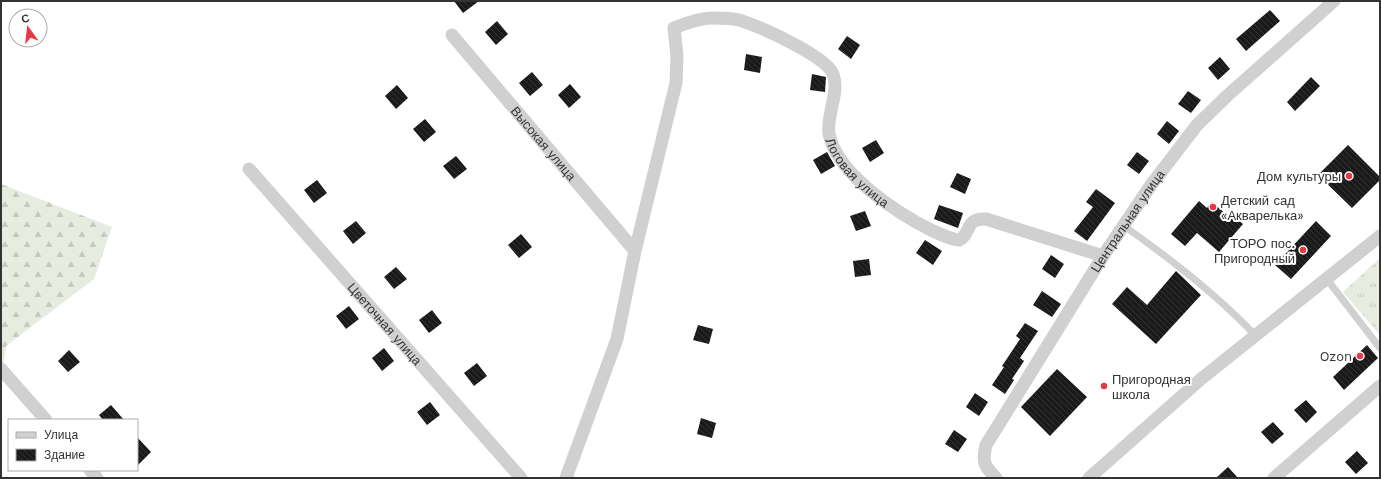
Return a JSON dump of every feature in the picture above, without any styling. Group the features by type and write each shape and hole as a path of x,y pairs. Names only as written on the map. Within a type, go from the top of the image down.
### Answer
{"street":[{"name":"Центральная улица","path":"996,478 986,468 983,456 986,445 1103,256 1151,184 1197,125 1228,95 1334,1"},
{"name":"Логовая улица","path":"635,251 676,83 677,56 674,28 691,22 712,18 739,20 805,50 829,68 834,81 828,129 832,143 846,166 857,178 876,196 908,219 949,238 959,240 964,236 971,223 975,220 986,219 1103,256"},
{"name":"Высокая улица","path":"452,35 635,251"},
{"name":"Цветочная улица","path":"249,169 521,478"},
{"path":"1088,478 1201,379 1254,335 1380,236"},
{"path":"566,478 617,339 635,251"},
{"path":"1,369 45,419"},
{"path":"1274,478 1380,386"}],"lane":[{"path":"1124,226 1174,261 1211,292 1254,335"},
{"path":"1326,278 1380,348"}],"green space":[{"path":"1,184 112,227 94,279 6,346 1,383"},
{"path":"1380,258 1380,335 1343,292"}],"building":[{"path":"454,1 479,1 463,13"},
{"path":"1270,10 1280,21 1246,51 1236,39"},
{"path":"497,21 508,34 496,45 485,32"},
{"path":"847,36 860,45 851,59 838,49"},
{"path":"746,54 762,57 760,73 744,70"},
{"path":"1220,57 1230,69 1218,80 1208,68"},
{"path":"532,72 543,85 530,96 519,83"},
{"path":"812,74 826,77 825,92 810,90"},
{"path":"1311,77 1320,86 1295,111 1287,102"},
{"path":"570,84 581,97 569,108 558,95"},
{"path":"397,85 408,98 396,109 385,96"},
{"path":"1188,91 1201,100 1191,113 1178,104"},
{"path":"425,119 436,132 424,142 413,129"},
{"path":"1167,121 1179,131 1169,144 1157,134"},
{"path":"876,140 884,153 870,162 862,148"},
{"name":"Дом культуры","path":"1348,145 1380,177 1380,180 1352,208 1318,175"},
{"path":"827,152 835,166 821,174 813,160"},
{"path":"1137,152 1149,161 1139,174 1127,165"},
{"path":"456,156 467,169 454,179 443,166"},
{"path":"957,173 971,179 965,194 950,187"},
{"path":"317,180 327,193 314,203 304,190"},
{"path":"1096,189 1115,203 1087,241 1074,231 1093,207 1086,202"},
{"path":"1199,201 1207,208 1212,202 1228,216 1230,213 1243,224 1219,252 1197,233 1185,246 1171,234"},
{"path":"939,205 963,213 958,228 934,219"},
{"path":"865,211 871,226 856,231 850,216"},
{"path":"356,221 366,233 353,244 343,231"},
{"name":"ТОРО пос. Пригородный","path":"1316,221 1331,236 1291,279 1275,265"},
{"path":"521,234 532,247 519,258 508,245"},
{"path":"925,240 942,251 933,265 916,253"},
{"path":"1051,255 1064,264 1055,278 1042,269"},
{"path":"869,259 871,275 855,277 853,261"},
{"path":"396,267 407,279 394,289 384,277"},
{"path":"1176,271 1201,295 1156,344 1112,304 1127,287 1147,305"},
{"path":"1042,291 1061,304 1052,317 1033,305"},
{"path":"349,306 359,319 346,329 336,316"},
{"path":"432,310 442,323 429,333 419,320"},
{"path":"1025,323 1038,331 1020,358 1024,361 1012,379 1014,380 1005,394 992,385 1004,367 1002,366 1020,339 1016,336"},
{"path":"698,325 713,329 709,344 693,340"},
{"path":"1367,345 1378,358 1344,390 1333,377"},
{"path":"384,348 394,361 382,371 372,358"},
{"path":"69,350 80,362 68,372 58,361"},
{"path":"477,363 487,376 474,386 464,373"},
{"path":"1057,369 1087,397 1050,436 1021,407"},
{"path":"975,393 988,402 979,416 966,407"},
{"path":"1306,400 1317,412 1306,423 1294,410"},
{"path":"430,402 440,415 427,425 417,412"},
{"path":"111,405 123,419 102,419 99,415"},
{"path":"701,418 716,423 712,438 697,434"},
{"path":"1273,422 1284,434 1272,444 1261,432"},
{"path":"954,430 967,439 958,452 945,444"},
{"path":"138,438 151,452 138,465"},
{"path":"1357,451 1368,463 1356,474 1345,462"},
{"path":"1228,467 1238,478 1216,478"}],"place":[{"name":"Дом культуры","path":"1349,176"},
{"name":"Детский сад «Акварелька»","path":"1213,207"},
{"name":"ТОРО пос. Пригородный","path":"1303,250"},
{"name":"Ozon","path":"1360,356"},
{"name":"Пригородная школа","path":"1104,386"}]}
